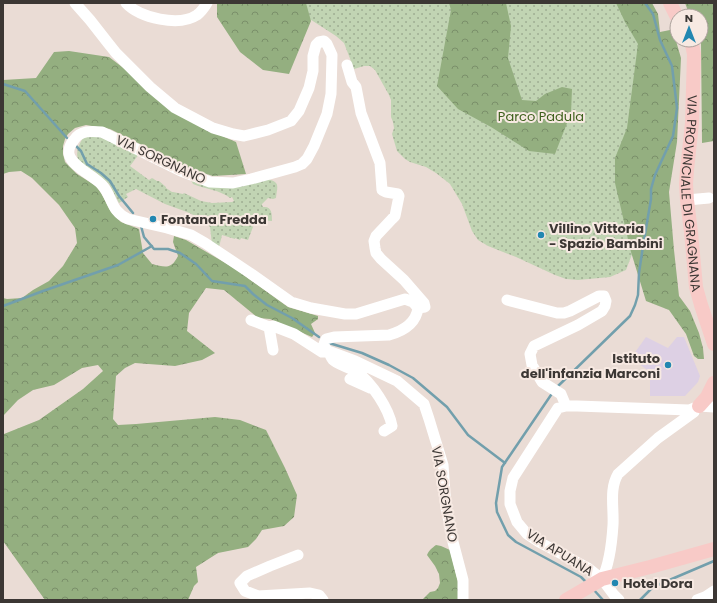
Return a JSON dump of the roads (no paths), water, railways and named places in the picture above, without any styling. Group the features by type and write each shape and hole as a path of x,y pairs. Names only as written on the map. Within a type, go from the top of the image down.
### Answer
{"main road":[{"name":"VIA PROVINCIALE DI GRAGNANA","path":"692,48 694,54 692,123 686,184 687,200 696,287 700,305 714,344"},
{"path":"694,409 707,397 714,383"},
{"path":"566,600 594,584 617,567 650,567 714,549"}],"street":[{"name":"VIA SORGNANO","path":"75,3 116,53 150,87 175,108 213,128 244,136 268,130 291,121 299,111 309,88 313,71 313,56 316,45 319,42 324,41 332,55 331,94 327,114 314,146 307,159 302,164 233,183 210,182 181,171 102,132 92,131 81,133 76,137 69,149 71,159 76,165 104,187 113,206 120,216 177,230 205,243 291,302 311,308 345,314 356,314 405,299 413,302 418,308"},
{"path":"126,3 141,14 158,19 179,20 188,19 197,15 207,3"},
{"path":"348,65 352,82 356,87 361,113 380,163 382,190 398,194 399,196 395,216 376,236 374,248 381,259 404,280 424,303 425,307 418,308 415,319 408,326 389,335 334,337 326,339 324,344 333,360 357,372 373,389 385,407 391,420 392,426 384,431"},
{"path":"687,200 709,198"},
{"path":"507,300 557,313 564,313 570,312 599,296 604,296 606,301 602,311 578,325 534,346 530,354 532,366 542,382 561,394 566,406 694,409 714,407"},
{"name":"VIA SORGNANO","path":"251,320 294,334 322,352 327,350 397,380 424,404 442,464 446,507 463,580 463,600"},
{"path":"269,327 272,350"},
{"path":"350,379 373,389"},
{"name":"VIA APUANA","path":"566,406 558,408 513,478 510,491 510,504 517,522 527,534 588,568 594,584 616,597"},
{"path":"594,584 605,572 617,567 613,525 614,480 618,474 658,438 694,409"},
{"path":"298,555 247,576 240,583 245,591 258,598 310,593 319,595 323,600"},
{"path":"697,600 714,591"}],"waterway":[{"path":"556,388 630,316 638,295 639,273 651,199 651,189 655,175 673,136 677,108 672,66 660,40 653,14 645,3"},
{"path":"3,84 25,91 67,138"},
{"path":"76,146 81,151 87,164 110,181 119,196 133,213"},
{"path":"141,226 144,237 154,249 168,249 180,253 196,264 212,281 245,286 267,305 292,318 319,337"},
{"path":"3,306 118,265 152,246"},
{"path":"329,343 362,353 413,378 447,407 468,435 505,463"},
{"path":"553,392 502,467 496,503 497,512 508,535 516,542 581,577 587,583"},
{"path":"640,600 653,587 714,561"},
{"path":"593,589 603,600"}],"place":[{"name":"Fontana Fredda","path":"153,219"},
{"name":"Villino Vittoria - Spazio Bambini","path":"541,235"},
{"name":"Istituto dell'infanzia Marconi","path":"668,365"},
{"name":"Hotel Dora","path":"615,583"}],"park label":[{"name":"Parco Padula","path":"541,116"}]}
